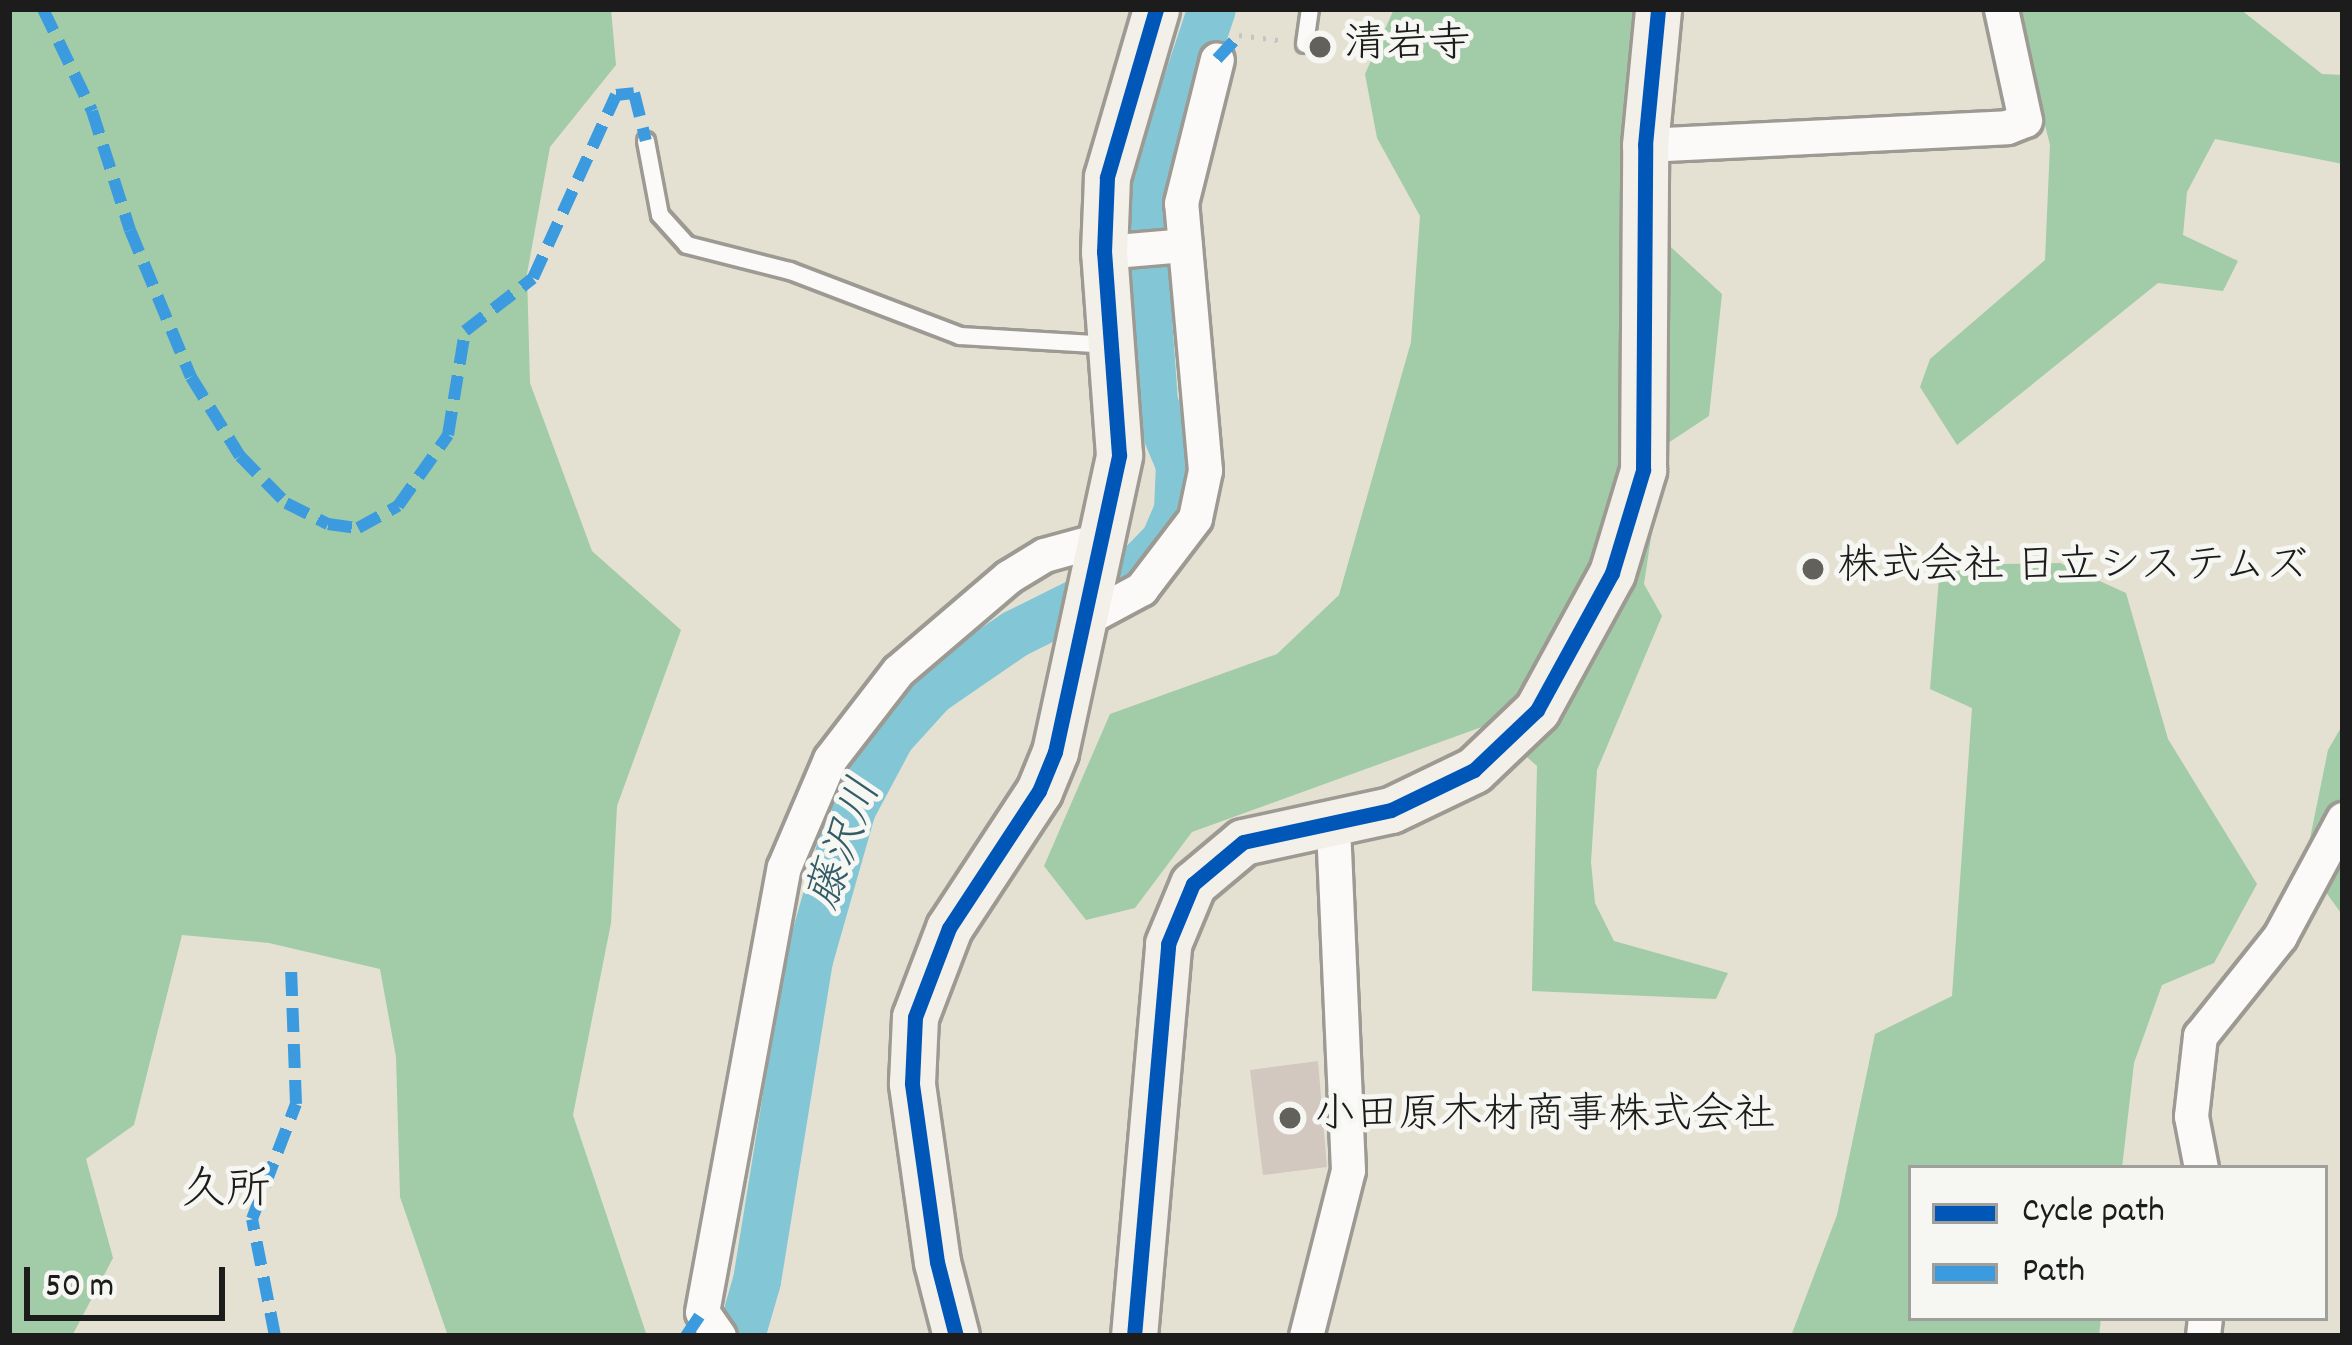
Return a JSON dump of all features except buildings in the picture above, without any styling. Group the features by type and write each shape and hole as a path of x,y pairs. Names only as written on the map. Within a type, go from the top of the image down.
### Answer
{"street":[{"path":"956,1336 937,1262 912,1083 915,1017 949,928 1039,790 1085,619 1119,454 1107,177 1156,9"},
{"path":"1134,1336 1177,909 1210,865 1243,842 1391,810 1474,770 1537,710 1612,573 1643,470 1645,145 1658,9"},
{"path":"1645,145 2007,127 2025,120 2001,9"},
{"path":"1085,619 1141,590 1195,518 1205,470 1180,245 1185,181 1228,47"},
{"path":"1113,251 1180,245"},
{"path":"711,1324 784,867 830,759 898,671 1008,577 1101,530"},
{"path":"2200,1165 2191,1116 2200,1036 2280,936 2343,819"},
{"path":"1306,1336 1348,1170 1333,824"}],"lane":[{"path":"1305,44 1310,9"},
{"path":"646,141 660,215 687,245 808,278 960,336 1114,346"}],"path":[{"path":"1228,47 1280,40"}],"green space":[{"path":"9,9 611,9 616,65 550,147 527,274 530,383 592,551 681,630 617,806 611,923 573,1115 647,1336 448,1336 400,1197 396,1057 380,969 269,943 182,935 134,1125 86,1159 113,1258 72,1336 9,1336"},
{"path":"1394,9 1649,9 1625,205 1722,294 1709,416 1665,445 1644,584 1662,616 1597,770 1591,862 1595,903 1614,941 1728,973 1716,999 1532,991 1537,766 1490,724 1192,832 1135,908 1086,920 1044,866 1110,714 1277,654 1339,595 1411,342 1420,216 1377,138 1365,74"},
{"path":"2016,9 2240,9 2322,74 2343,75 2343,164 2215,139 2187,192 2183,235 2238,261 2223,291 2158,283 1957,445 1920,387 1930,359 2045,260 2050,145"},
{"path":"2060,563 2126,593 2168,739 2257,884 2214,963 2162,985 2134,1063 2122,1165 1908,1165 1908,1321 2101,1321 2099,1336 1791,1336 1837,1215 1875,1034 1952,996 1972,708 1930,689 1940,565"},
{"path":"2343,724 2343,916 2305,863 2328,750"}],"waterway":[{"name":"藤沢川","path":"741,1336 757,1281 809,960 852,809 891,736 932,691 1015,634 1130,577 1165,541 1178,510 1180,465 1154,403 1143,245 1156,177 1212,9"}],"marked path":[{"path":"43,9 92,111 130,230 191,377 240,456 286,503 328,524 358,528 398,506 448,435 465,331 533,278 616,95 634,93 646,141"},
{"path":"1217,59 1239,35"},
{"path":"275,1336 252,1219 296,1104 291,969"},
{"path":"686,1336 702,1312"}],"cycle path":[{"path":"956,1336 937,1262 912,1083 915,1017 949,928 1039,791 1055,752 1119,455 1104,252 1107,177 1156,9"},
{"path":"1134,1336 1168,944 1193,884 1243,842 1391,810 1474,770 1537,710 1612,573 1643,470 1645,145 1658,9"}],"place":[{"name":"清岩寺","path":"1320,47"},
{"name":"株式会社 日立システムズ","path":"1813,569"},
{"name":"小田原木材商事株式会社","path":"1290,1118"}],"district":[{"name":"久所","path":"226,1194"}]}
